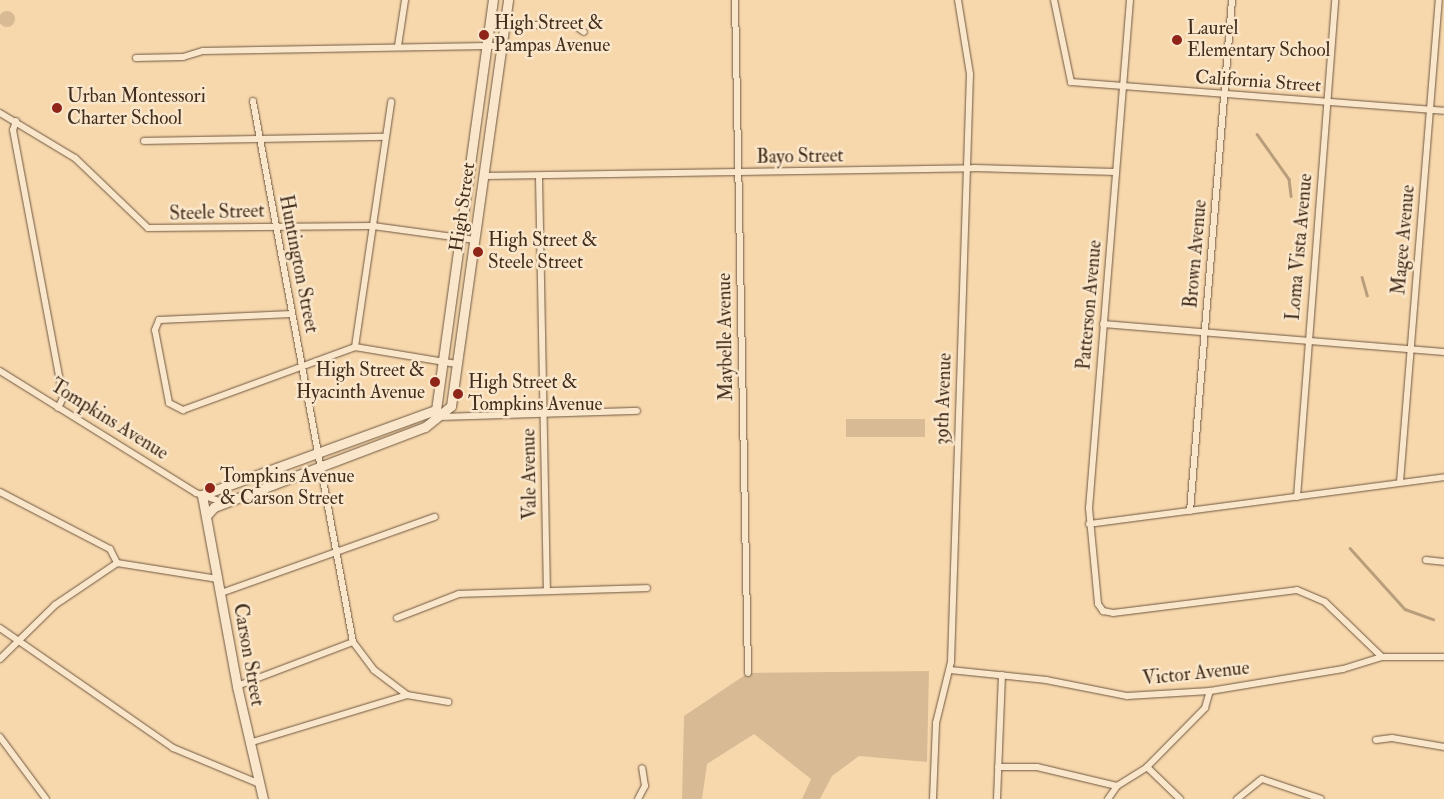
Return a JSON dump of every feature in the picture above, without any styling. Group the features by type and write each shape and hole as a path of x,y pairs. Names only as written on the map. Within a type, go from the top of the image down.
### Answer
{"street":[{"path":"398,46 404,0"},
{"name":"High Street","path":"439,413 443,362 493,0"},
{"name":"High Street","path":"439,413 451,406 485,176 508,0"},
{"name":"Maybelle Avenue","path":"734,0 748,672"},
{"name":"39th Avenue","path":"933,799 936,723 950,670 967,169 970,66 958,0"},
{"name":"California Street","path":"1054,0 1071,82 1444,111"},
{"name":"Patterson Avenue","path":"1130,0 1103,324 1089,524 1098,604 1103,611 1297,590 1325,602 1382,656"},
{"name":"Brown Avenue","path":"1190,511 1232,0"},
{"name":"Loma Vista Avenue","path":"1297,497 1335,0"},
{"name":"Magee Avenue","path":"1400,482 1438,0"},
{"path":"505,25 574,25 584,32"},
{"path":"136,58 182,57 203,51 398,46 501,46"},
{"name":"Huntington Street","path":"253,101 354,642 374,670 407,695 448,702"},
{"path":"355,346 391,102"},
{"name":"Steele Street","path":"0,113 75,158 148,228 372,226 475,240"},
{"path":"16,121 13,130 63,398 58,408"},
{"path":"144,141 385,137"},
{"name":"Bayo Street","path":"485,176 539,177 967,169 1116,172"},
{"name":"Vale Avenue","path":"539,177 547,590"},
{"path":"292,314 158,320 155,330 165,387 175,409 189,408 355,346 457,364"},
{"path":"1103,324 1444,352"},
{"name":"Tompkins Avenue","path":"0,371 202,495 225,503"},
{"path":"439,413 321,466 225,503 206,516 202,495 318,452 439,413 637,412"},
{"path":"1089,524 1444,477"},
{"path":"0,492 110,549 117,563"},
{"name":"Carson Street","path":"206,516 236,686 263,799"},
{"path":"221,593 337,554 436,517"},
{"path":"1426,560 1444,562"},
{"path":"0,659 55,605 117,563 218,579"},
{"path":"397,618 459,594 647,588"},
{"path":"0,628 173,748 260,784"},
{"path":"236,686 354,642"},
{"name":"Victor Avenue","path":"950,670 1002,675 1127,696 1210,691 1343,669 1382,656 1444,657"},
{"path":"997,799 1002,675"},
{"path":"1108,799 1117,786 1146,768 1204,708 1210,691"},
{"path":"249,743 407,695"},
{"path":"0,736 46,799"},
{"path":"1376,740 1392,738 1444,747"},
{"path":"998,767 1037,767 1117,786"},
{"path":"638,799 645,786 642,768"},
{"path":"1146,768 1180,799"},
{"path":"1236,799 1262,779 1321,799"}],"shaded area":[{"path":"4,11 10,11 15,16 13,25 4,27 -1,22 -1,16"},
{"path":"846,419 925,419 925,437 846,437"},
{"path":"929,671 927,762 859,756 832,776 820,799 802,799 811,779 754,734 707,764 702,799 682,799 684,716 748,673"}],"waterway":[{"path":"1257,134 1289,179 1291,196"},
{"path":"1362,277 1367,295"},
{"path":"1350,548 1405,609 1433,619"}],"place":[{"name":"High Street & Pampas Avenue","path":"484,35"},
{"name":"Laurel Elementary School","path":"1177,40"},
{"name":"Urban Montessori Charter School","path":"57,108"},
{"name":"High Street & Steele Street","path":"478,252"},
{"name":"High Street & Hyacinth Avenue","path":"435,382"},
{"name":"High Street & Tompkins Avenue","path":"458,394"},
{"name":"Tompkins Avenue & Carson Street","path":"210,488"}]}
